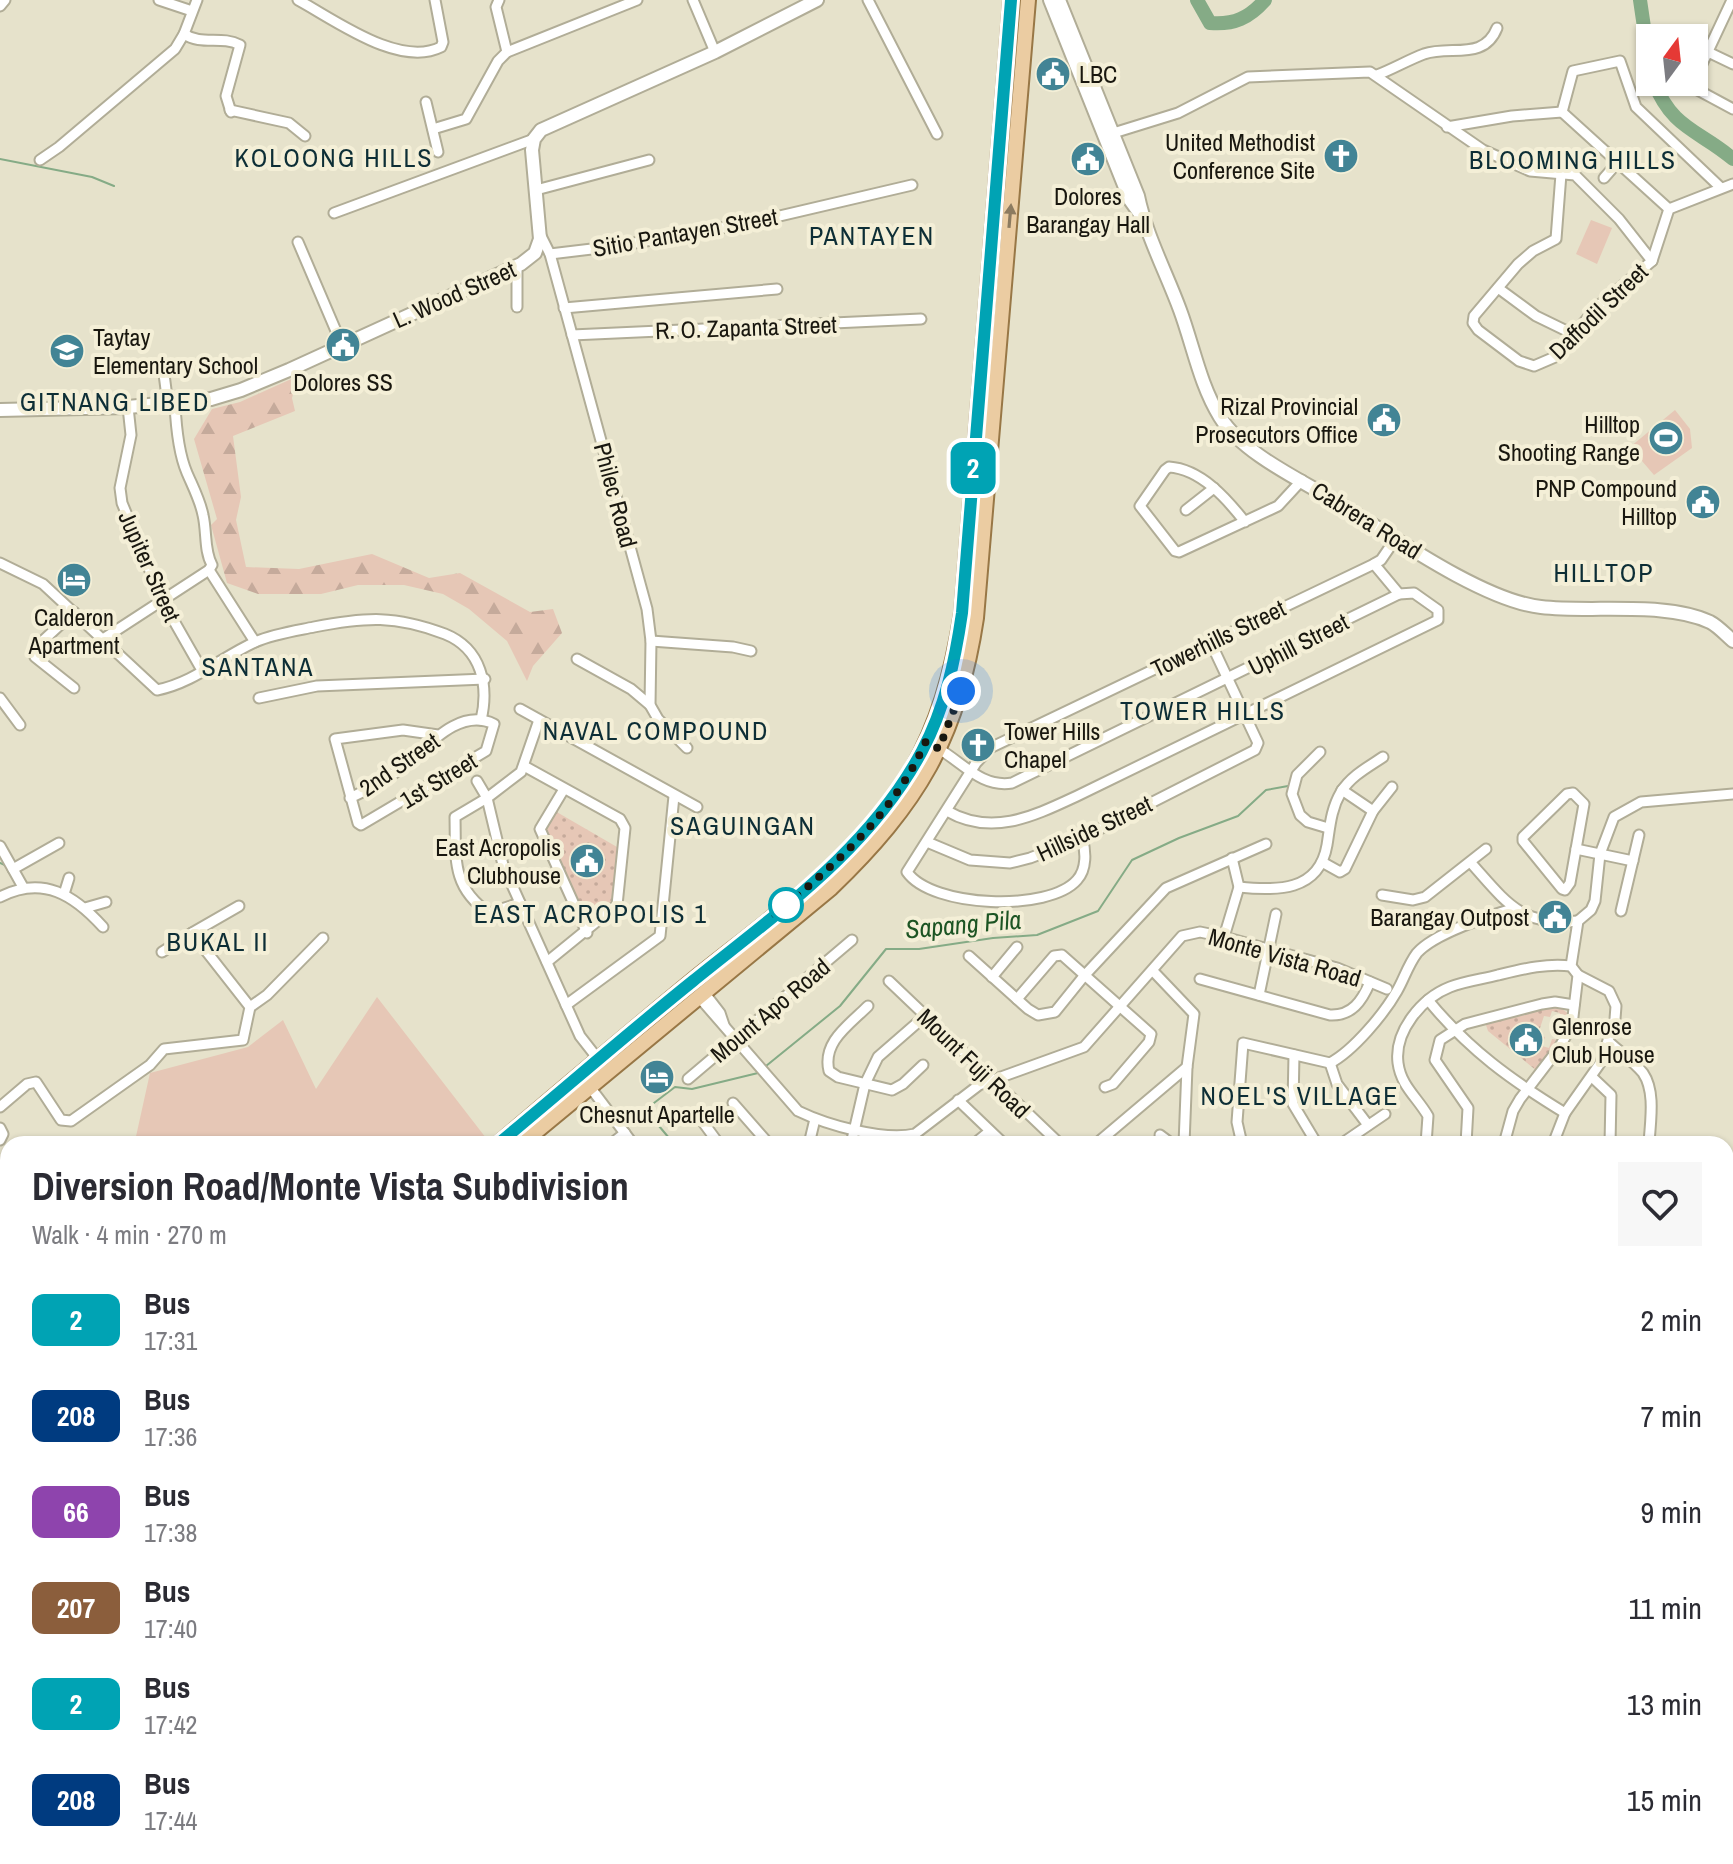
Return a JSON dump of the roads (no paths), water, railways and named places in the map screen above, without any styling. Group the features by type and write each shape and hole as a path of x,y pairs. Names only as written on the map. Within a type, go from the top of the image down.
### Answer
{"main road":[{"path":"540,234 532,156 534,139 547,127 715,52 817,0"},
{"path":"531,1136 700,993 831,888 871,849 917,789 933,745 953,668 962,613 1011,0"},
{"path":"507,1136 809,886 861,839 933,745 955,710 971,647 1028,0"},
{"name":"Cabrera Road","path":"1050,0 1138,196 1142,217 1177,301 1209,395 1221,419 1245,444 1455,574 1524,603 1538,607 1683,614 1711,622 1733,641"},
{"name":"Cabrera Road","path":"1059,0 1108,135"},
{"name":"L. Wood Street","path":"0,410 172,405 211,399 241,390 517,266 535,253 540,234"},
{"path":"987,292 1004,294"},
{"path":"975,438 991,439"}],"street":[{"path":"0,6 5,0"},
{"path":"159,0 192,11"},
{"path":"40,160 169,55 184,34 197,0"},
{"path":"298,0 383,46 407,51 437,50 441,47 443,42 435,0"},
{"path":"499,0 496,7 507,52"},
{"path":"433,129 466,119 498,61 507,52 637,0"},
{"path":"693,0 715,52"},
{"path":"868,0 937,134"},
{"path":"1732,0 1708,52 1733,64"},
{"path":"1377,75 1422,55 1474,50 1492,39 1497,28"},
{"path":"184,34 202,41 230,40 240,45 226,96 230,111 289,123 305,136"},
{"path":"1562,112 1571,74 1618,60 1623,62 1636,107 1720,187"},
{"path":"1108,135 1178,113 1255,76 1362,72 1377,75 1483,150 1530,171 1575,175 1619,219 1652,261"},
{"path":"1707,96 1733,109"},
{"path":"426,102 438,152"},
{"path":"1447,127 1512,116 1562,112 1669,209 1733,184"},
{"path":"334,213 534,139"},
{"path":"536,190 649,160"},
{"path":"1604,178 1617,163"},
{"path":"1561,174 1556,239 1533,251 1498,288 1536,316 1573,334"},
{"name":"Sitio Pantayen Street","path":"550,254 750,223 912,185"},
{"name":"Daffodil Street","path":"1498,288 1474,316 1473,323 1519,361 1534,366 1543,364 1555,357 1597,307 1652,261 1669,209"},
{"name":"Philec Road","path":"540,234 550,254 647,609 651,641 650,705"},
{"path":"298,242 342,345"},
{"path":"517,266 517,307"},
{"path":"564,308 777,289"},
{"name":"R. O. Zapanta Street","path":"572,335 921,319"},
{"path":"103,639 209,570 212,565 207,557 204,519 193,483 186,472 164,374"},
{"name":"Jupiter Street","path":"128,407 131,435 120,488 122,503 162,600 203,672"},
{"path":"1245,522 1214,488 1193,475 1169,467 1142,502 1141,509 1179,552 1245,522 1281,504 1302,480"},
{"path":"1186,510 1214,488"},
{"name":"Towerhills Street","path":"1082,838 1085,857 1079,879 1070,887 1031,898 985,903 961,899 913,879 907,872 981,757 990,748 1374,564 1381,560 1396,538"},
{"path":"0,563 43,584 159,691 203,672 255,642 287,632 360,618 402,620 453,637 468,649 485,679 486,695 481,720"},
{"path":"947,811 974,822 1011,822 1077,796 1438,620 1438,610 1419,595 1399,594 1374,564"},
{"path":"209,570 255,642"},
{"name":"Uphill Street","path":"933,745 988,783 1012,783 1399,594"},
{"path":"74,612 36,647 34,653 74,688"},
{"path":"651,641 751,651"},
{"path":"1210,641 1245,714"},
{"path":"577,659 631,689 650,705 658,719 687,748"},
{"path":"259,698 317,686 485,679"},
{"path":"0,698 20,725"},
{"path":"520,709 697,807"},
{"name":"Hillside Street","path":"927,842 970,860 1010,863 1082,838 1255,750 1258,743 1245,714"},
{"name":"1st Street","path":"350,798 358,823 365,824 486,751 494,724 481,720"},
{"name":"2nd Street","path":"350,798 397,772 438,735 467,722 481,720"},
{"path":"520,903 489,913 461,885 457,872 455,817 517,777 524,766 539,720"},
{"path":"350,798 334,741 337,738 403,730 438,735"},
{"path":"1320,752 1297,775 1292,794 1300,815 1308,822 1328,828"},
{"path":"1239,887 1266,890 1298,886 1322,862 1328,828 1342,790 1360,772 1383,757"},
{"path":"524,766 620,819 625,828 617,905 587,933 547,962"},
{"path":"477,781 487,798 503,865 580,1036 598,1059"},
{"path":"1322,862 1340,872 1345,869 1373,811 1392,787"},
{"path":"564,789 540,829 587,933"},
{"path":"1342,790 1373,811"},
{"path":"1573,793 1584,804 1576,849 1569,887 1565,890 1523,841 1524,835 1567,794 1573,793"},
{"path":"1471,863 1512,909 1543,922 1578,921 1591,910 1595,901 1600,854 1614,817 1641,802 1733,794"},
{"path":"566,1005 660,936 674,796"},
{"path":"1621,911 1639,835"},
{"path":"13,869 59,843"},
{"path":"969,956 1038,1015 1055,1012 1084,976 1166,888 1266,844"},
{"path":"0,846 23,887"},
{"path":"1382,895 1413,900 1425,897 1486,849"},
{"path":"1576,849 1633,861"},
{"path":"1224,937 1239,887 1232,858"},
{"path":"64,894 69,878"},
{"path":"0,897 23,887 64,894 85,908 103,927"},
{"path":"85,908 106,902"},
{"path":"162,952 239,906"},
{"path":"1240,1136 1237,1122 1243,1043 1330,1063 1344,1056 1396,993 1419,951 1477,921 1512,909"},
{"path":"1259,995 1276,914"},
{"path":"1506,1136 1513,1111 1566,1038 1572,1025 1578,921"},
{"path":"192,933 250,1007"},
{"name":"Monte Vista Road","path":"700,993 715,1018 790,1104 815,1119 893,1135 915,1134 991,1079 1084,1047 1182,936 1188,933 1224,937 1337,968 1387,989"},
{"path":"0,1107 27,1084 36,1082 61,1120 71,1121 150,1065 164,1049 243,1040 250,1007 267,995 323,938"},
{"name":"Mount Apo Road","path":"688,1079 852,940"},
{"path":"992,977 1017,947"},
{"path":"1017,999 1058,954 1151,1034 1151,1039 1113,1084 1105,1087"},
{"path":"1427,1136 1428,1116 1404,1085 1398,1057 1399,1044 1411,1018 1428,1000 1449,987 1538,966 1575,970 1609,991 1616,1006 1609,1042 1593,1078 1565,1113 1559,1136"},
{"path":"1153,971 1194,1014 1187,1067 1185,1136"},
{"path":"1200,979 1330,1015 1343,1015 1352,1010 1365,995 1370,982"},
{"name":"Mount Fuji Road","path":"889,981 1052,1136"},
{"path":"1428,1000 1453,1030 1500,1072 1565,1113"},
{"path":"1466,1136 1468,1108 1435,1060 1440,1040 1465,1024 1542,1004 1555,1002 1574,1005"},
{"path":"868,1006 832,1041 826,1059 829,1071 838,1077 892,1090 923,1065"},
{"path":"853,1136 865,1084 878,1057 925,1016"},
{"path":"1609,1042 1642,1072 1648,1082 1649,1136"},
{"path":"1294,1055 1293,1104 1312,1136"},
{"path":"1385,1058 1398,1057"},
{"path":"1330,1063 1337,1084 1368,1125"},
{"path":"1105,1136 1187,1067"},
{"path":"1593,1078 1611,1095 1610,1136"},
{"path":"590,1087 627,1136"},
{"path":"958,1100 995,1136"},
{"path":"733,1103 760,1136"},
{"path":"697,1114 713,1136"},
{"path":"1352,1136 1385,1114"},
{"path":"811,1136 815,1119"},
{"path":"984,1136 990,1131"},
{"path":"621,1136 625,1133"}],"waterway":[{"path":"1197,0 1210,23 1240,19 1265,0"},
{"path":"1640,0 1644,24"},
{"path":"1660,96 1678,119 1733,159"},
{"path":"0,159 92,177 114,186"},
{"name":"Sapang Pila","path":"766,1066 840,1006 886,949 919,949 1037,935 1098,911 1132,860 1238,816 1266,790 1288,786"},
{"path":"0,863 7,866"},
{"name":"Sapang Pila","path":"667,1136 649,1114 650,1106 675,1087 692,1089 758,1073"}],"place":[{"name":"LBC","path":"1053,74"},
{"name":"United Methodist Conference Site","path":"1341,156"},
{"name":"Dolores Barangay Hall","path":"1088,159"},
{"name":"Dolores SS","path":"343,345"},
{"name":"Taytay Elementary School","path":"67,351"},
{"name":"Rizal Provincial Prosecutors Office","path":"1384,420"},
{"name":"Hilltop Shooting Range","path":"1666,438"},
{"name":"PNP Compound Hilltop","path":"1703,502"},
{"name":"Calderon Apartment","path":"74,580"},
{"name":"Tower Hills Chapel","path":"978,745"},
{"name":"East Acropolis Clubhouse","path":"587,861"},
{"name":"Barangay Outpost","path":"1555,917"},
{"name":"Glenrose Club House","path":"1526,1040"},
{"name":"Chesnut Apartelle","path":"657,1077"}],"district":[{"name":"KOLOONG HILLS","path":"334,157"},
{"name":"BLOOMING HILLS","path":"1573,159"},
{"name":"PANTAYEN","path":"872,235"},
{"name":"GITNANG LIBED","path":"115,401"},
{"name":"HILLTOP","path":"1604,572"},
{"name":"SANTANA","path":"258,666"},
{"name":"TOWER HILLS","path":"1203,710"},
{"name":"NAVAL COMPOUND","path":"656,730"},
{"name":"SAGUINGAN","path":"743,825"},
{"name":"EAST ACROPOLIS 1","path":"591,913"},
{"name":"BUKAL II","path":"218,941"},
{"name":"NOEL'S VILLAGE","path":"1300,1095"}]}
